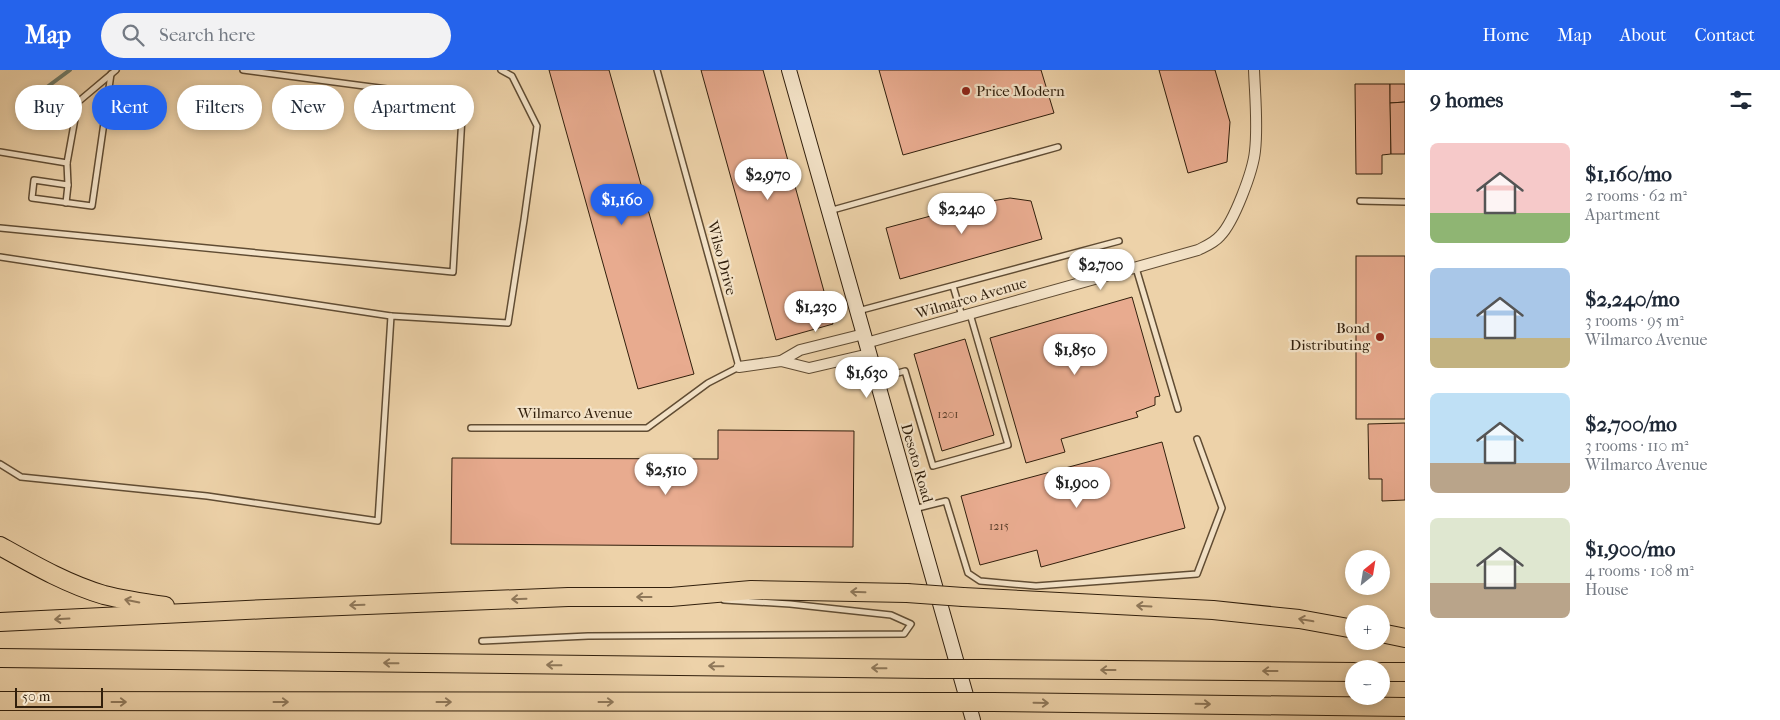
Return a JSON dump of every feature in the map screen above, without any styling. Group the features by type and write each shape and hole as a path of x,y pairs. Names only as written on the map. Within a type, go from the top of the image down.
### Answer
{"highway":[{"path":"0,546 69,582 103,594 132,601 166,606 268,608"},
{"path":"0,622 268,608 568,597 671,597 751,590 907,593 1213,610 1300,619 1345,627"},
{"path":"1390,635 1405,638"},
{"path":"0,658 1345,672"},
{"path":"1390,672 1405,672"},
{"path":"0,701 992,702 1405,707"}],"street":[{"name":"Desoto Road","path":"789,70 973,720"},
{"name":"Wilmarco Avenue","path":"781,361 809,368 866,344 1198,250 1212,243 1222,234 1229,223 1254,164 1256,149 1254,70"},
{"name":"Wilmarco Avenue","path":"739,367 781,361 800,350 866,344"}],"lane":[{"path":"0,228 453,272 463,99 243,70"},
{"path":"0,258 391,316 508,323 537,126 512,76 500,70"},
{"name":"Wilso Drive","path":"657,70 739,367"},
{"path":"66,203 68,185 67,163 78,102 113,72"},
{"path":"68,185 34,180 32,198 92,206 113,72"},
{"path":"829,211 1058,147"},
{"path":"0,152 67,163"},
{"path":"1360,201 1405,202"},
{"path":"857,312 1119,240"},
{"path":"1136,268 1178,409"},
{"path":"876,379 905,371 933,466 1008,445 966,315 953,286"},
{"path":"0,464 21,477 206,496 378,521 391,316"},
{"name":"Wilmarco Avenue","path":"471,428 647,428 708,383 739,367"},
{"path":"913,509 946,501 968,574 980,581 1036,586 1197,574 1222,508 1197,439"},
{"path":"671,597 710,600"},
{"path":"482,641 588,636 904,634 911,624 891,615 790,604 720,600"}],"building":[{"path":"549,70 609,70 694,374 638,389"},
{"path":"701,70 763,70 833,324 776,340"},
{"name":"Price Modern","path":"879,70 1041,70 1054,113 903,155"},
{"path":"1159,70 1215,70 1230,122 1227,162 1188,173"},
{"path":"1355,84 1390,84 1391,154 1382,155 1382,174 1356,174"},
{"path":"1390,84 1405,84 1405,102 1390,103"},
{"path":"1405,102 1405,154 1391,154 1390,103"},
{"path":"1010,198 1031,201 1042,239 900,279 886,228 979,203"},
{"name":"Bond Distributing","path":"1356,256 1405,256 1405,419 1356,419"},
{"path":"1132,297 1160,396 1155,397 1155,405 1136,412 1138,417 1061,439 1065,452 1026,463 990,338"},
{"path":"965,339 994,435 942,451 914,354"},
{"path":"1405,423 1405,500 1382,501 1382,479 1369,479 1368,424"},
{"path":"718,430 854,431 853,547 451,544 452,458 718,459"},
{"path":"1162,442 1185,528 1041,567 1037,550 980,565 961,496"}],"waterway":[{"path":"50,85 70,70"}],"place":[{"name":"Price Modern","path":"966,91"},
{"name":"Bond Distributing","path":"1380,337"}]}
